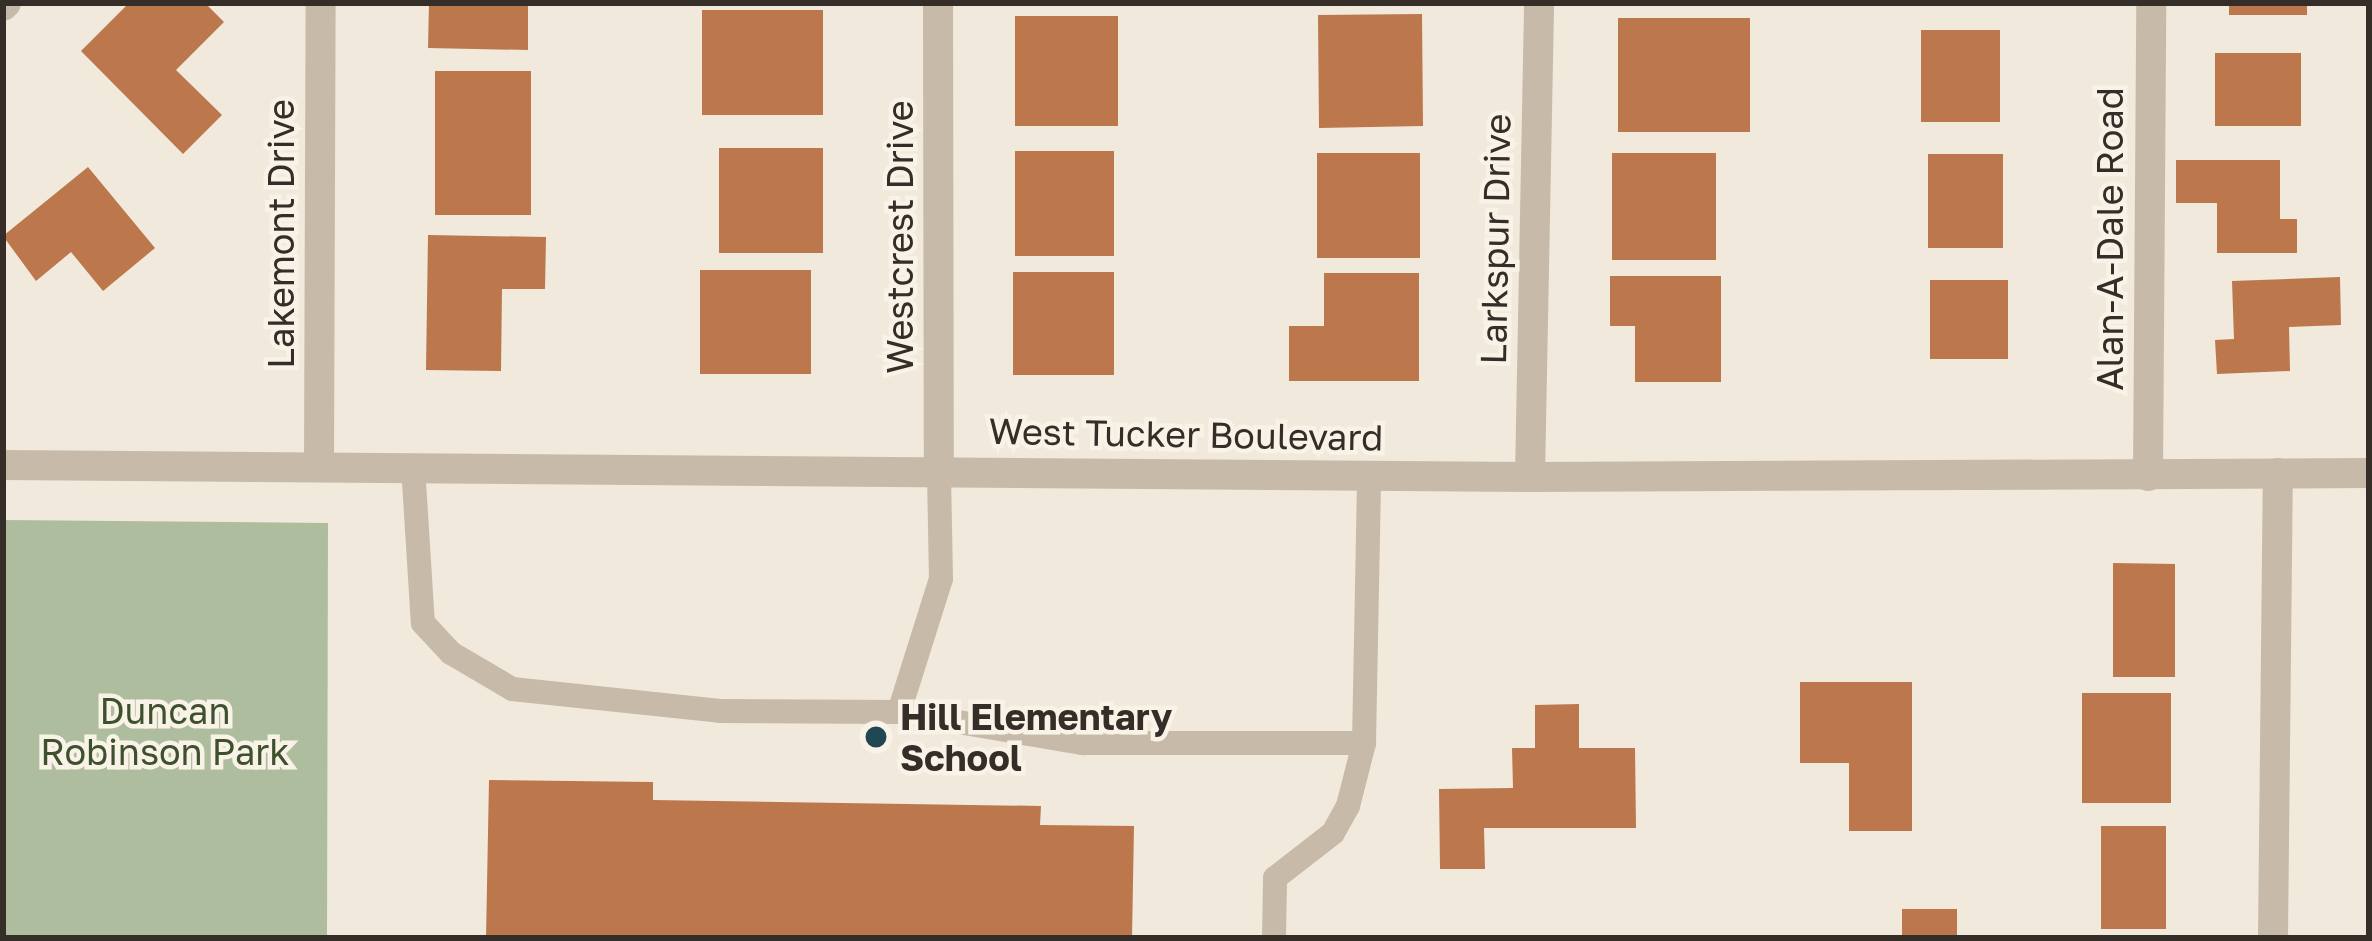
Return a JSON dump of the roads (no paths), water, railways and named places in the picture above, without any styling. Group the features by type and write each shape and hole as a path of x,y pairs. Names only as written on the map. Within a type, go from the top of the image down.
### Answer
{"street":[{"name":"Lakemont Drive","path":"319,465 321,3"},
{"name":"Westcrest Drive","path":"938,3 939,471"},
{"name":"Larkspur Drive","path":"1530,477 1539,3"},
{"name":"Alan-A-Dale Road","path":"2148,476 2151,3"},
{"name":"West Tucker Boulevard","path":"3,465 1530,477 2369,473"},
{"path":"2273,938 2278,473"}],"lane":[{"path":"413,466 423,622 451,653 512,689 720,712 899,712 1083,743 1364,743"},
{"path":"899,712 940,579 939,471"},
{"path":"1274,938 1275,878 1333,833 1348,806 1364,743 1369,475"}],"place":[{"name":"Hill Elementary School","path":"876,737"}],"park label":[{"name":"Duncan Robinson Park","path":"165,730"}]}
